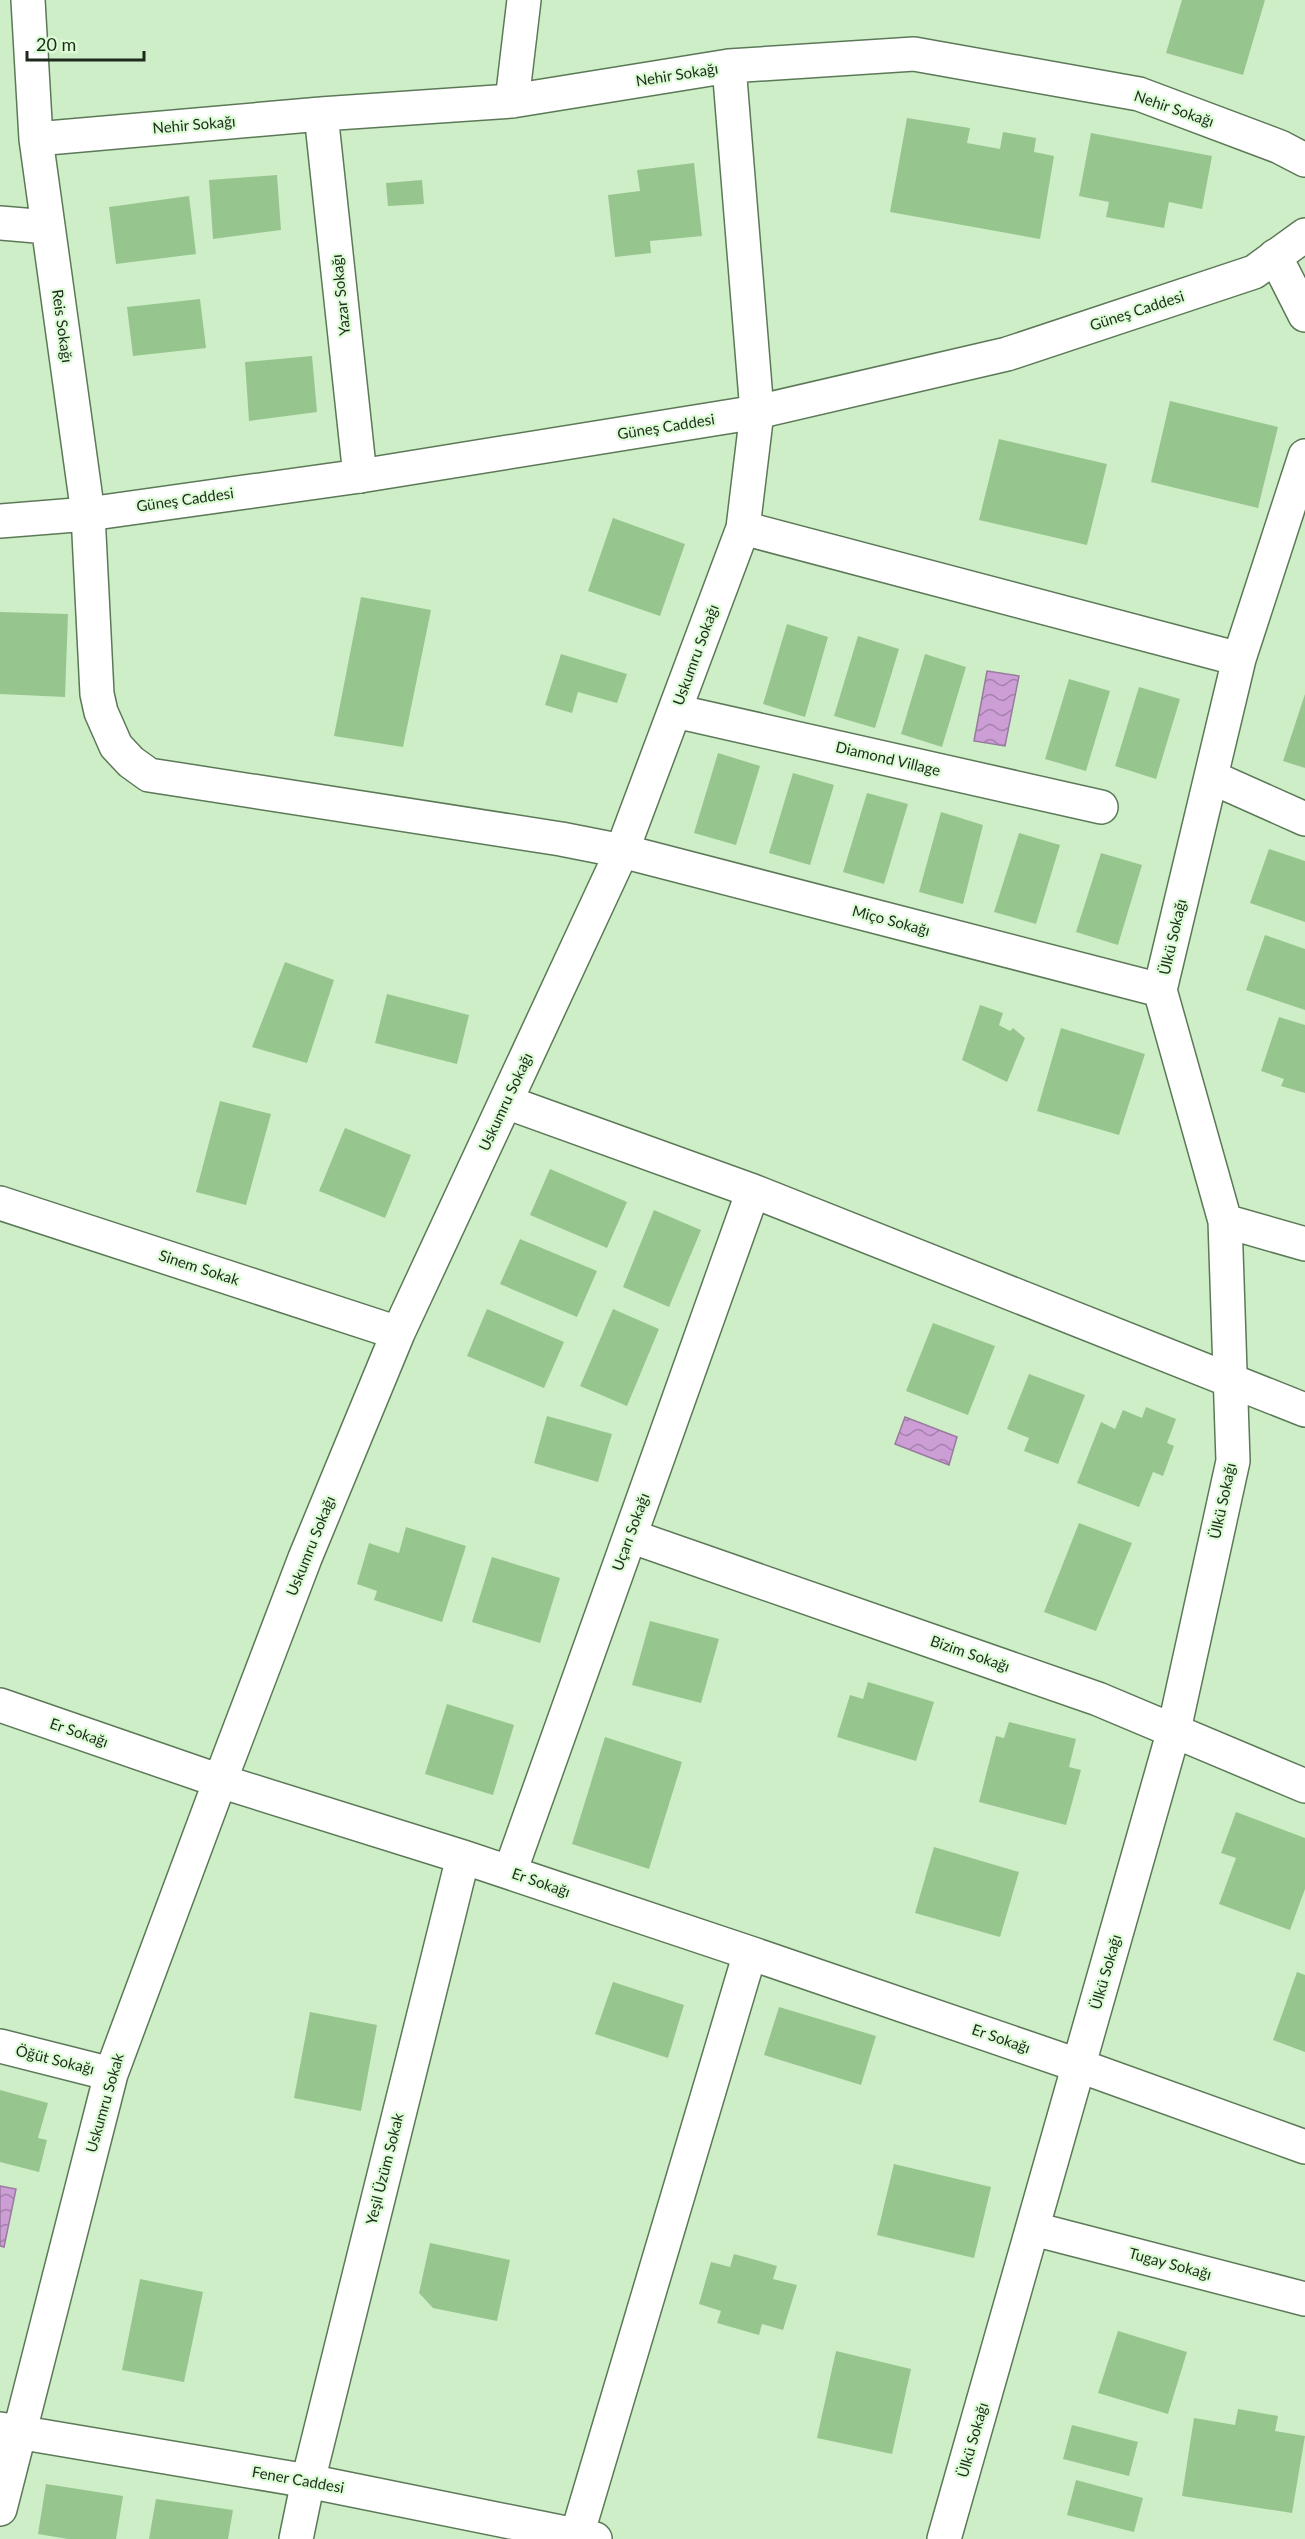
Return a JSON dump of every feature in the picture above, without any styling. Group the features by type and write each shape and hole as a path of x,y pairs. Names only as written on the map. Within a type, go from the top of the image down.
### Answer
{"street":[{"name":"Reis Sokağı","path":"28,0 36,139 88,514 97,694 101,712 116,746 131,762 149,775 561,839 622,851"},
{"path":"512,101 524,0"},
{"name":"Nehir Sokağı","path":"36,139 321,114 512,101 729,66 914,54 1139,94 1280,147 1305,160"},
{"name":"Uskumru Sokağı","path":"220,1781 305,1558 398,1333 622,851 743,528 757,412 729,66"},
{"name":"Yazar Sokağı","path":"321,114 360,476"},
{"path":"0,223 48,227"},
{"name":"Güneş Caddesi","path":"0,521 88,514 360,476 757,412 1007,354 1254,272 1305,235"},
{"path":"1275,256 1305,315"},
{"name":"Ülkü Sokağı","path":"945,2539 1174,1730 1233,1461 1225,1221 1160,990 1239,659 1305,456"},
{"path":"743,528 1239,659"},
{"name":"Diamond Village","path":"675,711 1101,807"},
{"path":"1211,777 1305,819"},
{"name":"Miço Sokağı","path":"622,851 1160,990"},
{"path":"506,1102 753,1191 1305,1410"},
{"name":"Uçarı Sokağı","path":"510,1872 753,1191"},
{"name":"Sinem Sokak","path":"0,1203 398,1333"},
{"path":"1225,1221 1305,1244"},
{"name":"Bizim Sokağı","path":"630,1536 1098,1699 1305,1786"},
{"name":"Er Sokağı","path":"0,1705 220,1781 510,1872 750,1953 1080,2066 1305,2147"},
{"name":"Uskumru Sokak","path":"0,2509 9,2431 111,2074 220,1781"},
{"name":"Yeşil Üzüm Sokak","path":"296,2539 308,2481 463,1857"},
{"path":"586,2537 750,1953"},
{"name":"Öğüt Sokağı","path":"0,2046 111,2074"},
{"name":"Tugay Sokağı","path":"1034,2229 1305,2299"},
{"name":"Fener Caddesi","path":"9,2431 308,2481 586,2537"}],"water":[{"path":"987,671 1019,676 1005,746 974,741"},
{"path":"905,1417 957,1437 949,1465 895,1444"},
{"path":"0,2186 16,2189 4,2247 0,2246"}],"building":[{"path":"1182,0 1265,0 1243,75 1166,53"},
{"path":"907,118 970,128 967,143 1000,149 1003,132 1036,138 1034,152 1054,156 1040,239 890,212"},
{"path":"1091,133 1212,156 1202,209 1169,202 1164,228 1106,217 1109,202 1079,196"},
{"path":"694,163 702,236 650,241 651,253 615,257 608,195 640,191 637,170"},
{"path":"277,175 281,230 213,239 209,180"},
{"path":"422,180 424,204 388,206 386,183"},
{"path":"189,196 196,254 116,264 109,207"},
{"path":"200,299 206,348 133,356 127,307"},
{"path":"312,356 317,412 249,421 245,362"},
{"path":"1170,401 1278,427 1258,508 1151,482"},
{"path":"999,439 1107,464 1087,545 979,520"},
{"path":"613,518 685,544 660,616 588,591"},
{"path":"361,597 431,610 403,747 334,736"},
{"path":"0,612 68,614 65,697 0,694"},
{"path":"787,624 828,637 805,717 763,704"},
{"path":"858,636 899,649 875,728 834,716"},
{"path":"561,654 627,674 617,703 578,692 572,713 545,705"},
{"path":"925,654 966,667 942,747 901,734"},
{"path":"1069,679 1110,691 1086,771 1045,759"},
{"path":"1139,687 1180,699 1156,779 1115,766"},
{"path":"1305,694 1305,768 1283,761"},
{"path":"718,753 760,766 736,845 694,833"},
{"path":"793,773 834,785 810,865 769,853"},
{"path":"867,793 908,804 884,884 843,872"},
{"path":"941,812 983,825 963,904 919,892"},
{"path":"1019,833 1060,845 1036,924 994,912"},
{"path":"1269,849 1305,861 1305,922 1250,903"},
{"path":"1101,853 1142,865 1118,945 1076,932"},
{"path":"1265,935 1305,949 1305,1010 1246,990"},
{"path":"285,962 334,980 307,1063 252,1047"},
{"path":"387,994 469,1015 457,1064 375,1043"},
{"path":"980,1005 1003,1013 999,1025 1010,1031 1013,1028 1025,1038 1007,1082 962,1060"},
{"path":"1279,1017 1305,1025 1305,1093 1281,1086 1284,1079 1261,1071"},
{"path":"1061,1028 1145,1054 1119,1135 1037,1111"},
{"path":"220,1101 271,1114 246,1205 196,1192"},
{"path":"345,1128 411,1155 385,1218 319,1191"},
{"path":"550,1169 627,1202 607,1248 530,1215"},
{"path":"654,1210 701,1230 669,1307 623,1287"},
{"path":"520,1239 597,1271 577,1317 500,1284"},
{"path":"487,1309 564,1342 544,1388 467,1356"},
{"path":"613,1309 659,1329 627,1406 580,1386"},
{"path":"933,1323 995,1346 968,1415 906,1391"},
{"path":"1029,1374 1085,1395 1058,1464 1024,1451 1029,1438 1007,1429"},
{"path":"1146,1407 1176,1419 1167,1443 1174,1446 1163,1476 1153,1472 1139,1507 1077,1483 1101,1422 1115,1429 1123,1410 1142,1418"},
{"path":"547,1416 612,1434 598,1482 534,1463"},
{"path":"1079,1523 1132,1543 1096,1631 1044,1612"},
{"path":"406,1527 466,1546 442,1622 374,1600 377,1591 357,1584 369,1543 399,1553"},
{"path":"492,1557 560,1578 540,1643 472,1622"},
{"path":"650,1621 719,1639 701,1703 632,1685"},
{"path":"868,1682 934,1702 916,1761 837,1737 850,1695 863,1699"},
{"path":"447,1704 514,1725 493,1795 425,1774"},
{"path":"1009,1722 1076,1739 1069,1767 1081,1770 1066,1825 979,1802 996,1736 1004,1738"},
{"path":"605,1737 682,1762 649,1869 572,1844"},
{"path":"1236,1812 1305,1838 1305,1889 1290,1930 1219,1904 1236,1858 1221,1853"},
{"path":"934,1847 1019,1872 1000,1937 915,1913"},
{"path":"1297,1972 1305,1975 1305,2052 1273,2040"},
{"path":"613,1982 684,2005 668,2058 595,2034"},
{"path":"779,2007 876,2036 861,2085 764,2055"},
{"path":"310,2012 377,2025 361,2111 294,2098"},
{"path":"0,2090 48,2103 38,2138 47,2140 39,2172 0,2162"},
{"path":"894,2164 991,2187 974,2258 877,2235"},
{"path":"430,2243 510,2260 497,2321 433,2308 419,2293"},
{"path":"734,2254 777,2266 773,2279 797,2285 783,2330 762,2324 759,2335 717,2323 721,2311 699,2304 711,2262 730,2267"},
{"path":"140,2279 203,2292 184,2382 122,2370"},
{"path":"1118,2331 1187,2352 1168,2414 1098,2393"},
{"path":"836,2351 911,2369 892,2454 817,2438"},
{"path":"1238,2409 1278,2416 1275,2431 1305,2436 1292,2513 1182,2496 1194,2418 1235,2425"},
{"path":"1072,2425 1138,2442 1129,2476 1063,2459"},
{"path":"1076,2480 1143,2498 1134,2532 1067,2515"},
{"path":"46,2484 123,2496 116,2539 68,2539 38,2534"},
{"path":"156,2499 233,2510 228,2539 149,2539"}]}
